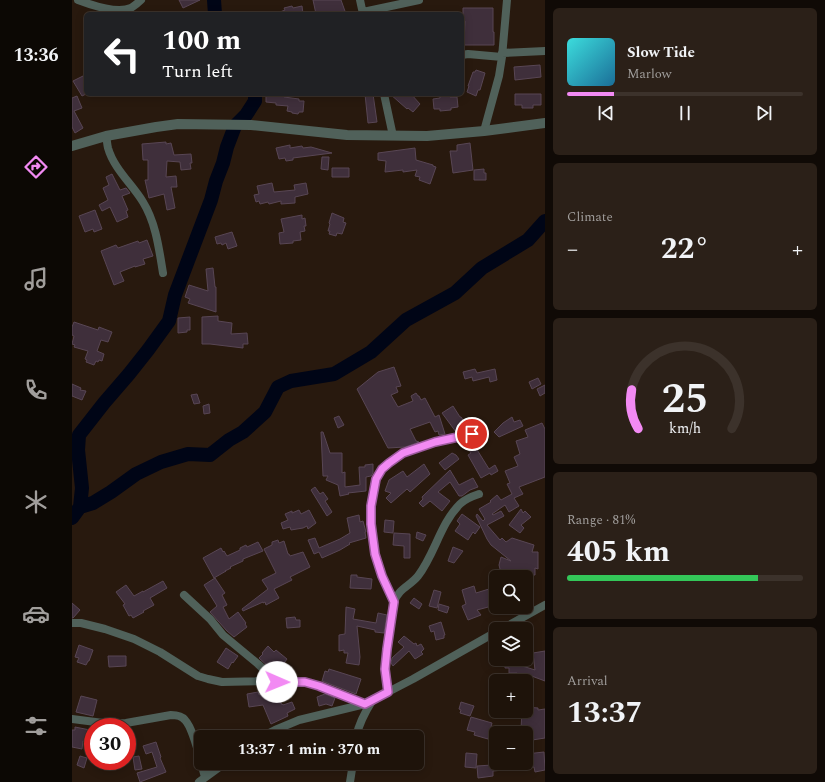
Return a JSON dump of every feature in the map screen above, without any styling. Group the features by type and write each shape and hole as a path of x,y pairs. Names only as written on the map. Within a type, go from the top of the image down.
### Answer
{"street":[{"path":"78,0 99,7 120,10 129,9 141,0"},
{"path":"360,0 363,12"},
{"path":"367,12 419,0"},
{"path":"484,131 499,76 508,0"},
{"path":"464,55 502,55 545,51"},
{"path":"384,96 393,136"},
{"path":"72,146 106,136 178,124 251,125 347,135 428,136 545,124"},
{"path":"106,136 107,147 112,159 144,202 150,216 158,241 163,273"},
{"path":"394,602 382,576 375,554 371,524 371,506 376,479 382,469 403,453 435,442 472,434"},
{"path":"388,692 385,669 396,595 413,581 424,567 439,535 450,516 460,503 479,494"},
{"path":"184,595 210,619 223,635 277,682"},
{"path":"515,622 545,605"},
{"path":"72,623 81,623 105,629 134,639 160,652 198,676 208,679 222,682 305,682 369,702"},
{"path":"275,730 299,720 369,702 489,636"},
{"path":"358,730 369,702"},
{"path":"72,719 111,724 126,724 178,715 185,719 191,729 202,780 216,770"},
{"path":"350,782 352,770"}],"building":[{"path":"179,0 200,0 183,8"},
{"path":"313,0 341,0 345,12 316,12"},
{"path":"302,6 303,12 280,12 285,10 284,8"},
{"path":"463,8 493,8 494,45 464,45 465,21"},
{"path":"540,65 541,77 515,80 514,67"},
{"path":"476,70 485,73 480,90 478,90 476,96 467,92 473,72"},
{"path":"83,76 84,95 82,96 73,81"},
{"path":"515,94 541,94 541,105 533,105 533,108 522,108 522,105 515,105"},
{"path":"77,96 82,108 74,111 83,128 75,133 72,127 72,98"},
{"path":"266,96 284,96 299,99 299,101 304,101 303,112 299,112 298,114 292,113 287,111 288,106 266,102"},
{"path":"365,96 373,96 377,122 368,123"},
{"path":"392,96 413,96 420,104 413,112 408,108 407,109"},
{"path":"440,96 457,97 458,107 451,108 451,110 440,111 440,109 434,109 433,99 440,98"},
{"path":"166,142 166,144 171,143 174,155 191,154 192,163 190,163 191,169 181,170 180,162 167,161 166,177 176,176 177,187 171,187 175,208 167,210 164,194 149,198 145,180 148,180 148,160 143,160 142,144"},
{"path":"470,143 473,170 453,173 450,151 457,151 457,145"},
{"path":"290,145 290,148 302,146 303,148 311,147 332,153 293,158 293,160 286,161 285,158 279,159 276,148"},
{"path":"415,148 416,160 436,167 430,184 419,180 420,177 415,176 417,170 385,172 386,161 378,160 378,153"},
{"path":"322,157 329,157 328,170 321,169"},
{"path":"332,168 349,168 349,177 332,177"},
{"path":"484,169 484,173 486,173 486,180 474,180 474,170"},
{"path":"112,174 120,190 126,188 130,193 122,196 128,210 126,211 128,217 117,222 110,207 102,211 99,205 108,200 103,188 109,185 106,177"},
{"path":"272,183 274,192 295,190 294,185 306,183 308,194 295,197 295,203 281,204 281,201 269,204 268,202 260,204 259,201 256,202 254,195 259,194 257,186"},
{"path":"95,210 102,229 94,232 93,229 85,232 79,216"},
{"path":"332,213 344,218 343,222 346,223 342,234 337,233 336,236 329,234 330,231 328,231"},
{"path":"302,215 302,219 305,218 306,226 304,226 305,231 300,232 301,240 293,241 293,243 280,244 279,233 284,232 281,219"},
{"path":"232,232 237,246 228,249 226,243 222,245 221,243 217,244 215,237"},
{"path":"147,240 153,256 143,259 145,264 120,272 124,281 114,285 101,251 116,245 118,248 138,241 139,243"},
{"path":"213,268 216,287 216,312 188,303 190,299 185,297 189,285 208,291 206,269"},
{"path":"218,316 218,321 232,323 231,334 247,333 248,344 243,344 243,348 202,344 202,317"},
{"path":"190,317 190,330 187,330 187,332 178,333 178,318"},
{"path":"74,322 98,330 99,327 112,332 108,342 101,340 97,351 104,354 102,361 96,361 94,365 86,362 87,360 85,359 88,351 74,347 75,345 72,344 74,336 72,335 72,327"},
{"path":"394,367 401,386 396,387 398,392 391,395 398,407 413,401 411,396 416,393 421,400 425,398 435,417 439,415 445,434 439,435 438,431 435,432 430,422 410,429 416,441 419,442 405,447 388,448 357,389 378,372"},
{"path":"475,369 477,373 495,369 497,380 490,382 489,377 473,381 472,377 465,379 463,372"},
{"path":"538,378 541,384 532,389 529,382"},
{"path":"72,384 81,388 80,390 86,391 82,400 72,396"},
{"path":"545,385 545,393 540,396 537,389"},
{"path":"197,394 200,403 194,404 191,395"},
{"path":"209,404 210,413 204,414 203,406"},
{"path":"453,406 468,427 464,430 456,432 442,413"},
{"path":"339,416 344,425 338,428 334,418"},
{"path":"512,417 514,422 520,420 523,426 499,437 494,432"},
{"path":"542,423 545,429 545,477 519,487 523,494 514,498 519,506 509,512 505,505 492,514 493,515 501,511 504,516 487,525 500,540 502,538 506,542 512,538 534,545 532,552 538,552 538,569 535,568 535,575 533,575 533,570 500,570 499,565 501,557 511,561 491,545 476,516 477,514 483,521 485,519 479,509 491,502 490,501 497,495 501,500 512,494 507,484 510,483 505,471 518,466 514,457 520,454 516,441 528,437 525,430"},
{"path":"321,432 323,432 330,453 342,453 342,473 345,472 345,487 360,485 359,467 365,467 365,465 373,464 373,473 371,476 366,477 366,491 348,493 349,494 340,496 338,485 326,480 328,476 323,476"},
{"path":"471,440 489,469 495,465 498,471 481,478 468,455 471,453 465,444"},
{"path":"452,453 459,459 445,470 439,463"},
{"path":"424,464 430,474 410,492 407,489 391,503 386,498 391,493 385,491 389,480 403,471 407,477"},
{"path":"450,470 459,485 473,478 478,487 470,490 462,496 459,496 450,482 438,492 450,501 442,511 430,501 423,507 419,503 423,499 422,497"},
{"path":"315,487 320,494 323,492 328,499 325,501 332,512 327,516 311,490"},
{"path":"521,509 523,513 525,511 531,517 521,525 524,528 520,533 509,525"},
{"path":"299,510 301,514 309,510 316,523 308,529 307,526 291,530 290,527 283,529 281,523 288,520 285,514"},
{"path":"462,514 480,527 475,534 473,532 468,540 455,531 460,524 457,521"},
{"path":"359,515 360,522 363,521 366,538 349,543 350,544 340,550 322,558 319,552 314,554 308,540 315,538 319,548 340,539 350,533 347,518"},
{"path":"385,520 394,521 393,533 384,532"},
{"path":"417,532 426,535 423,541 416,538"},
{"path":"394,533 410,534 410,558 404,558 404,546 393,545"},
{"path":"278,540 279,543 284,541 290,556 303,552 310,567 290,577 292,580 274,589 279,598 266,605 265,602 263,602 243,611 242,609 268,589 262,580 276,573 264,549 272,545 272,542"},
{"path":"258,542 263,551 243,559 243,561 230,567 231,568 214,578 203,558 221,548 227,556 240,550 240,548 246,545 247,547"},
{"path":"453,547 463,551 454,563 448,561"},
{"path":"351,575 372,579 371,589 350,588"},
{"path":"215,578 225,593 222,595 227,605 223,607 229,619 238,612 246,623 245,624 247,627 234,637 210,612 217,606 204,585"},
{"path":"163,581 167,588 150,598 154,605 133,618 131,615 129,616 123,605 125,604 116,592 126,585 134,596"},
{"path":"474,586 476,593 489,589 489,607 477,610 481,615 468,620 462,606 466,604 462,590"},
{"path":"434,590 441,592 437,608 429,606"},
{"path":"414,598 422,604 419,609 410,603"},
{"path":"72,603 80,610 73,618 72,618"},
{"path":"439,604 449,607 447,613 438,610"},
{"path":"346,607 355,609 353,619 376,623 378,613 387,615 384,633 375,632 375,630 357,626 360,657 359,665 346,663 348,653 344,653 344,650 339,651 339,635 345,634"},
{"path":"295,617 296,620 300,620 300,627 287,628 286,618"},
{"path":"441,622 445,635 444,638 436,640 434,631 431,632 429,626"},
{"path":"404,636 414,644 416,643 417,646 421,644 424,649 421,652 423,654 415,659 409,651 393,666 391,663 392,658 404,647 398,642"},
{"path":"79,645 93,650 86,665 77,662 79,658 75,657"},
{"path":"268,646 274,652 276,650 287,659 282,666 276,661 272,670 259,658"},
{"path":"226,648 238,656 228,669 217,662"},
{"path":"545,651 545,681 533,676 533,674 509,673 509,668 505,668 505,666 522,666 535,670 533,653"},
{"path":"108,656 126,656 126,666 109,667"},
{"path":"329,669 361,679 356,694 322,681 325,671 328,672"},
{"path":"274,688 282,705 292,702 295,709 287,713 288,716 271,724 263,705 249,707 247,694 258,692 259,695"},
{"path":"325,694 335,698 332,706 326,704 319,706 317,697"},
{"path":"81,696 97,700 93,716 76,712"},
{"path":"461,702 474,706 470,716 460,713 461,710 459,709"},
{"path":"533,708 538,708 538,710 545,709 545,738 533,740 533,726 521,726 522,718 533,718"},
{"path":"471,717 492,723 491,726 489,726 488,739 474,735 475,732 467,730"},
{"path":"75,727 84,729 84,741 82,749 72,747 72,730 75,730"},
{"path":"156,742 161,757 160,758 166,772 140,782 137,773 157,767 152,752 146,754 143,746"},
{"path":"544,752 545,770 535,772 533,767 533,753"},
{"path":"466,753 477,754 476,768 465,767"},
{"path":"80,756 84,757 84,768 77,765"},
{"path":"136,756 139,756 142,769 136,770"},
{"path":"489,765 489,770 503,770 493,771 493,776 478,778 477,766"}],"waterway":[{"path":"214,0 215,12"},
{"path":"72,518 80,507 82,488 78,450 79,435 148,350 169,321 175,295 211,200 235,126 246,115 255,101 255,96"},
{"path":"80,507 93,503 136,474 161,462 188,454 210,455 229,440 243,432 265,412 278,387 291,381 334,374 371,352 406,320 455,293 482,268 528,240 545,221"}],"route":[{"path":"277,682 305,682 365,704 388,692 385,669 394,602 382,576 375,554 371,524 371,506 376,479 382,469 403,453 435,442 472,434"}]}
